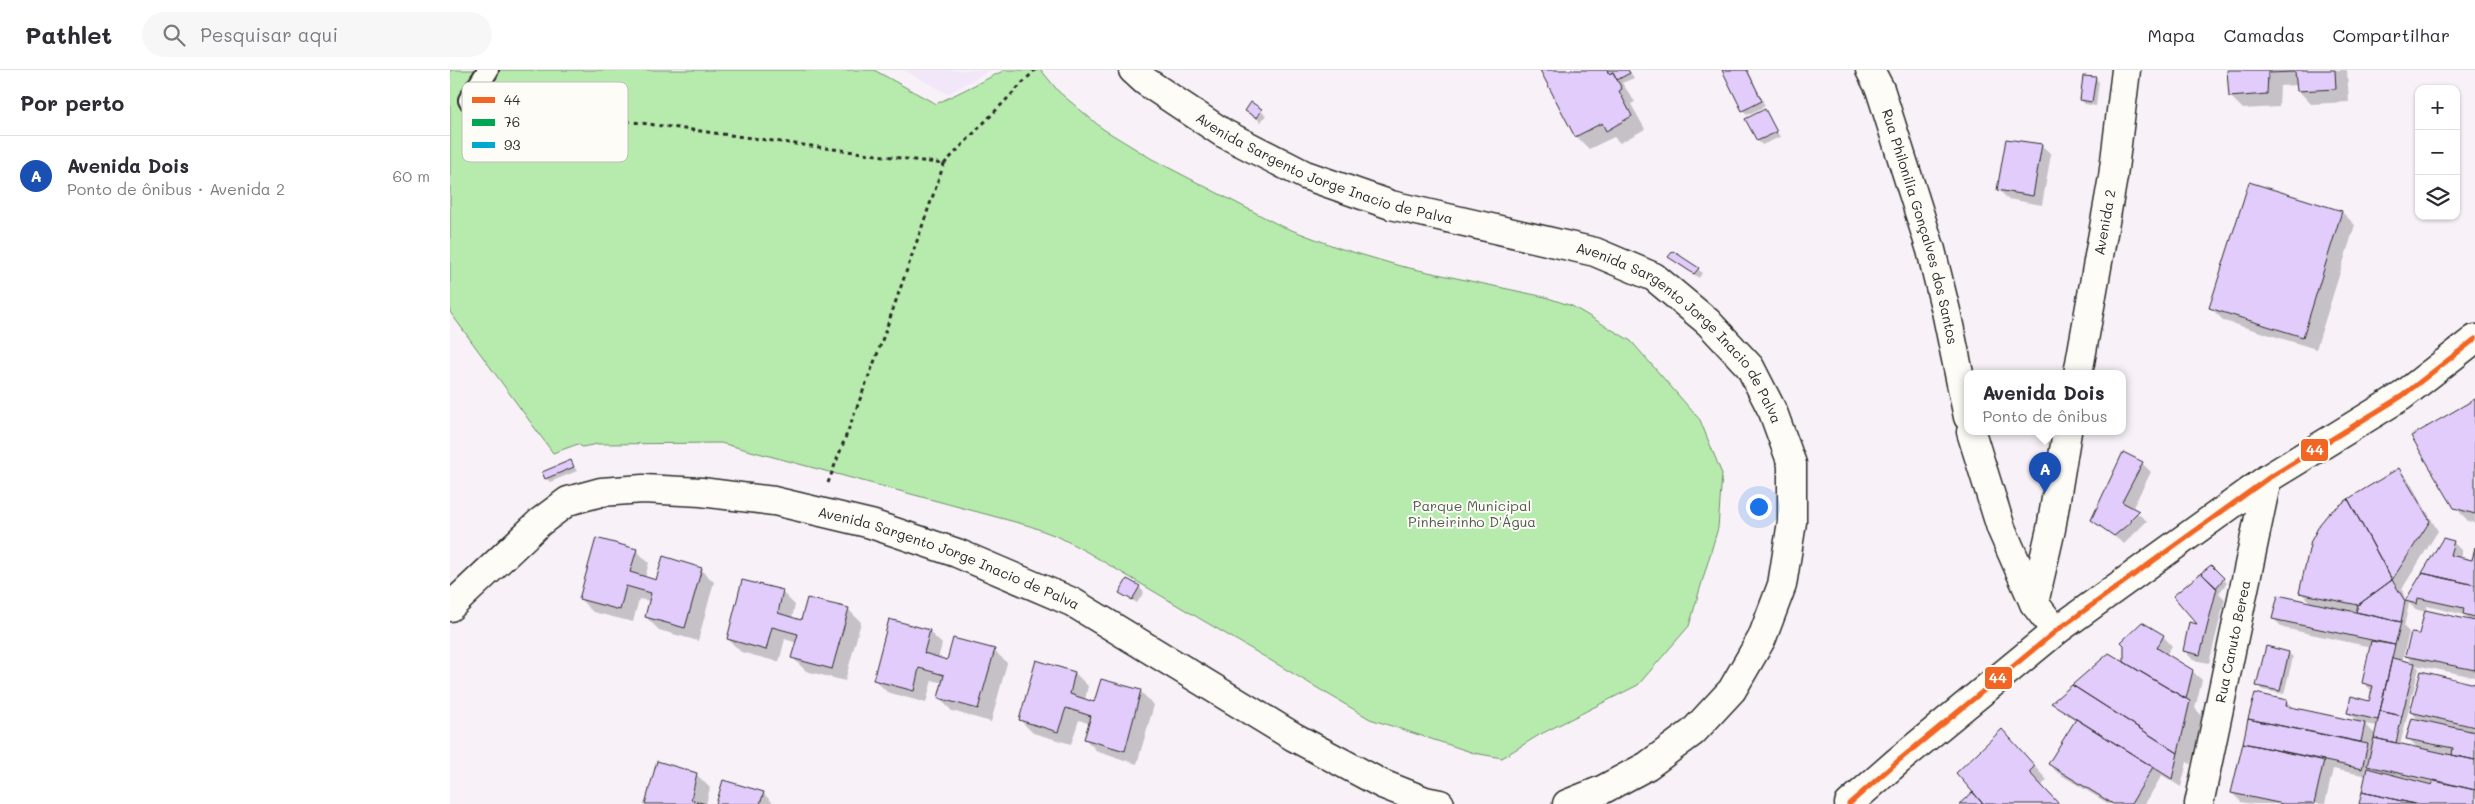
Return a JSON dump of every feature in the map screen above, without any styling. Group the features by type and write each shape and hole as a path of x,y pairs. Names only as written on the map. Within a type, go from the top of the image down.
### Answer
{"street":[{"name":"Avenida Sargento Jorge Inacio de Palva","path":"1132,70 1145,81 1223,133 1305,175 1391,205 1595,252 1654,277 1708,322 1750,367 1773,412 1792,464 1792,522 1782,585 1762,638 1732,690 1693,732 1648,766 1602,790 1568,804"},
{"name":"Rua Philonilia Gonçalves dos Santos","path":"1870,70 1880,88 1931,250 1964,398"},
{"name":"Avenida 2","path":"2079,370 2113,177 2126,70"},
{"path":"1849,804 1898,761 2056,631 2267,479 2402,396 2475,339"},
{"path":"1972,435 2001,528 2034,603 2056,631"},
{"path":"2034,603 2051,529 2067,435"},
{"name":"Rua Canuto Berea","path":"2199,804 2267,479"},
{"name":"Avenida Sargento Jorge Inacio de Palva","path":"450,607 540,522 568,502 601,492 643,488 701,492 774,501 871,524 957,553 1072,602 1294,737 1382,784 1440,804"}],"lane":[{"path":"480,82 488,70"}],"path":[{"path":"817,512 878,352 944,164 1035,70"},
{"path":"628,121 944,164"}],"shaded area":[{"path":"903,70 991,70 948,94"}],"green space":[{"name":"Parque Municipal Pinheirinho D'Água","path":"450,70 874,70 936,104 1005,70 1041,70 1059,92 1103,129 1152,159 1281,226 1339,248 1400,266 1545,297 1572,306 1631,341 1700,420 1722,474 1718,528 1689,626 1638,685 1539,735 1502,758 1474,753 1370,719 1087,552 1059,537 1030,526 721,443 598,444 582,447 578,444 553,453 450,312"}],"building":[{"path":"1540,70 1607,70 1609,74 1613,72 1622,89 1619,91 1632,116 1606,131 1602,123 1575,137"},
{"path":"1607,70 1628,70 1630,73 1617,80 1613,72 1609,74"},
{"path":"1722,70 1747,70 1762,101 1742,111"},
{"path":"2227,70 2335,70 2336,89 2297,91 2295,72 2268,73 2267,94 2229,97"},
{"path":"2083,76 2096,77 2092,102 2080,100"},
{"path":"1251,102 1262,109 1257,118 1245,111"},
{"path":"1765,109 1777,132 1757,141 1745,119"},
{"path":"2006,139 2042,144 2033,196 1997,190"},
{"path":"2249,182 2342,211 2303,337 2209,308"},
{"path":"1673,251 1699,268 1694,274 1668,257"},
{"path":"2475,399 2475,514 2454,508 2411,436"},
{"path":"2123,452 2143,462 2122,502 2139,511 2130,520 2131,522 2114,536 2091,520"},
{"path":"571,460 574,467 545,479 542,472"},
{"path":"2399,468 2430,521 2392,580 2348,499"},
{"path":"2348,499 2392,580 2358,605 2299,593 2311,541 2320,524 2329,513"},
{"path":"596,538 637,549 630,572 656,580 663,556 702,568 685,628 645,617 651,593 626,586 620,610 579,599"},
{"path":"2443,538 2454,541 2450,555 2472,560 2475,547 2475,585 2422,573"},
{"path":"2211,565 2224,578 2216,588 2201,573"},
{"path":"2201,573 2217,588 2200,655 2183,651 2189,622 2197,624 2173,596"},
{"path":"2422,573 2475,585 2475,617 2463,614 2464,608 2418,598 2417,604 2405,601"},
{"path":"1127,579 1140,586 1132,600 1119,593"},
{"path":"742,580 783,590 778,613 801,620 807,598 849,608 832,669 791,658 798,634 772,627 766,650 727,639"},
{"path":"2392,580 2405,601 2401,622 2356,612 2358,605"},
{"path":"2278,595 2401,622 2395,645 2272,619"},
{"path":"2425,610 2475,621 2475,670 2405,656 2411,633 2419,634"},
{"path":"889,619 930,630 924,653 947,660 953,638 995,649 978,709 938,698 944,675 919,668 914,691 873,680"},
{"path":"2142,622 2164,635 2157,648 2193,670 2186,699 2124,662 2124,645 2121,642"},
{"path":"2371,641 2395,645 2378,720 2347,713 2351,696 2369,701 2373,686 2362,683"},
{"path":"2266,646 2289,652 2280,691 2256,686"},
{"path":"2109,653 2190,701 2178,753 2072,685"},
{"path":"2392,658 2415,663 2402,716 2380,711"},
{"path":"1036,660 1075,672 1070,694 1094,702 1101,679 1141,690 1125,751 1084,739 1091,716 1066,708 1058,732 1019,720"},
{"path":"2421,671 2475,684 2475,727 2410,712"},
{"path":"2072,685 2178,753 2172,779 2051,703"},
{"path":"2255,693 2287,700 2286,706 2365,723 2361,742 2248,719"},
{"path":"2380,711 2402,716 2396,743 2374,738"},
{"path":"2412,718 2475,732 2475,760 2452,755 2453,748 2406,739"},
{"path":"2076,719 2153,767 2131,804 2113,804 2048,764"},
{"path":"2248,719 2368,744 2362,769 2243,743"},
{"path":"2002,729 2035,766 2029,772 2059,804 1983,804 1956,773"},
{"path":"2374,738 2475,760 2475,790 2367,766"},
{"path":"2243,743 2324,760 2314,804 2283,804 2231,793"},
{"path":"657,761 697,773 691,800 706,804 645,804"},
{"path":"2367,768 2432,785 2434,780 2475,790 2475,804 2415,804 2362,792"},
{"path":"723,780 764,792 760,804 716,804"},
{"path":"1973,792 1983,804 1959,804"},
{"path":"2362,792 2415,804 2359,804"}],"transit line":[{"name":"44","path":"1849,804 1898,761 2056,631 2267,479 2402,396 2475,339"}],"place":[{"name":"Avenida Dois","path":"2045,493"}]}
